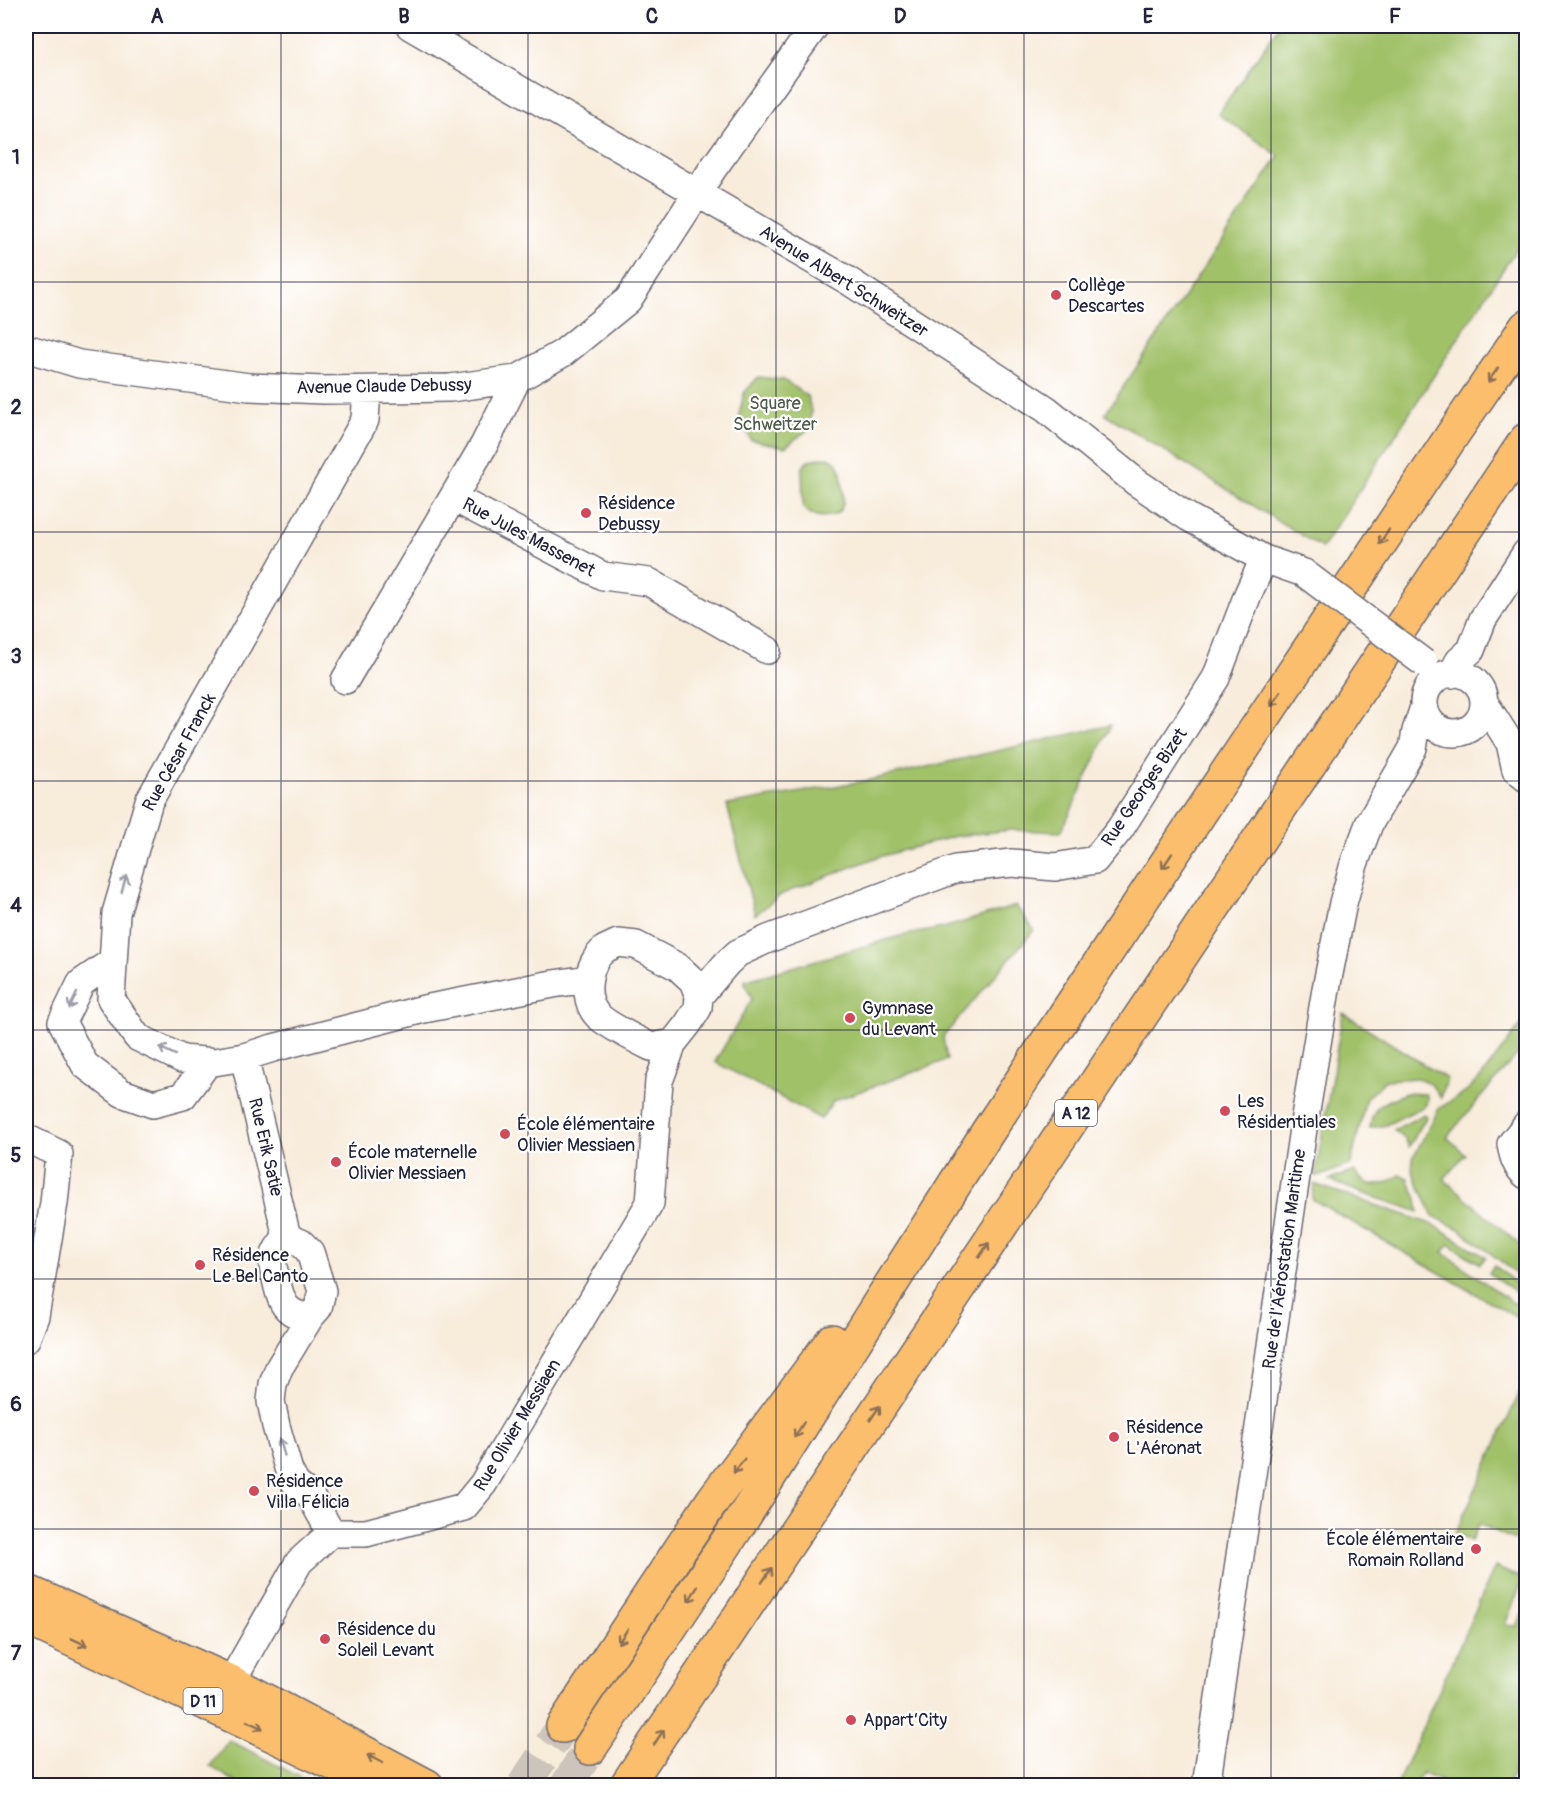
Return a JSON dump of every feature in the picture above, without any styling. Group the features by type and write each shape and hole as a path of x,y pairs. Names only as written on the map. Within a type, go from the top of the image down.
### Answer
{"main road":[{"path":"591,1749 743,1518 987,1133 1166,862 1527,327"},
{"name":"A 12","path":"626,1785 1527,440"},
{"path":"563,1726 713,1500 987,1133"},
{"name":"D 11","path":"26,1591 231,1682 427,1785"},
{"name":"D 11","path":"26,1618 380,1785"},
{"path":"112,1658 135,1657 198,1685 218,1685 231,1682"}],"street":[{"name":"Avenue Albert Schweitzer","path":"410,26 847,280 1046,409 1136,482 1188,517 1299,580 1443,690"},
{"name":"Avenue Claude Debussy","path":"26,348 79,364 249,387 367,390 450,388 517,379 563,353 628,300 697,193 815,26"},
{"name":"Rue Jules Massenet","path":"345,680 454,498 517,379"},
{"name":"Rue César Franck","path":"367,390 365,420 148,801 116,913 111,999 137,1037 182,1059 214,1062 244,1058 273,1047 424,1009 588,979"},
{"name":"Rue Jules Massenet","path":"454,498 603,576 649,582 767,650"},
{"name":"Rue de l'Aérostation Maritime","path":"1206,1785 1305,1118 1343,903 1369,824 1413,748 1429,740 1443,690 1459,661 1471,650 1483,619 1527,553"},
{"name":"Rue Georges Bizet","path":"699,996 738,953 768,939 956,868 1012,863 1055,867 1095,860 1120,829 1216,678 1264,559"},
{"path":"1443,690 1454,733 1469,729 1518,749"},
{"path":"1443,690 1518,749"},
{"path":"1518,749 1516,770 1527,778"},
{"path":"618,943 636,945 678,967 693,981 699,996 698,1008 688,1024 662,1045 598,1016 588,1000 588,979 592,967 604,950 618,943"},
{"path":"113,961 81,983 63,1022 85,1065 122,1093 153,1104 183,1096 209,1061"},
{"name":"Rue Georges Bizet","path":"678,967 727,963"},
{"name":"Rue Olivier Messiaen","path":"331,1533 366,1533 464,1507 483,1484 650,1203 662,1045"},
{"name":"Rue Erik Satie","path":"244,1058 287,1237"},
{"path":"1527,1125 1511,1144 1513,1157 1522,1172 1527,1175"},
{"path":"26,1138 58,1154 54,1203 35,1317 26,1339"},
{"path":"231,1682 299,1562 331,1533 310,1495 297,1484 289,1471 276,1426 272,1401 273,1384 279,1368 310,1317 318,1308 322,1291 310,1252 301,1243 287,1237 278,1248 272,1263 281,1300 290,1312 299,1317 310,1317"}],"green space":[{"path":"1279,26 1352,26 1363,33 1368,26 1526,26 1526,234 1322,548 1105,414 1279,156 1218,114"},
{"name":"Square Schweitzer","path":"758,377 784,380 808,397 811,411 810,428 785,447 751,440 739,415 744,393"},
{"path":"828,457 836,461 840,469 843,504 834,515 820,517 811,514 803,507 802,469 808,460"},
{"path":"1111,725 1061,832 1011,830 956,836 875,858 782,894 755,915 727,805 870,780"},
{"name":"Gymnase du Levant","path":"1016,906 1034,930 943,1037 947,1060 833,1101 821,1119 715,1062 752,999 744,981 900,936 943,928"},
{"path":"1343,1013 1447,1079 1441,1098 1430,1083 1417,1078 1386,1080 1366,1098 1351,1164 1321,1176 1315,1176"},
{"path":"1526,1013 1526,1044 1447,1137 1465,1154 1444,1179 1526,1250 1526,1281 1459,1229 1433,1216 1412,1170 1413,1158 1440,1107 1462,1095 1482,1076 1519,1027"},
{"path":"1406,1093 1426,1094 1428,1099 1425,1106 1386,1125 1370,1128 1374,1113 1381,1104"},
{"path":"1424,1114 1427,1116 1409,1147 1405,1139 1394,1130"},
{"path":"1355,1171 1365,1182 1376,1185 1400,1175 1408,1178 1417,1199 1419,1212 1329,1180"},
{"path":"1314,1184 1434,1225 1486,1257 1480,1264 1449,1244 1443,1252 1516,1305 1520,1295 1489,1273 1494,1265 1526,1292 1526,1323 1312,1199"},
{"path":"1526,1379 1526,1545 1479,1524 1471,1541 1455,1534"},
{"path":"1495,1567 1523,1579 1505,1625 1518,1627 1526,1605 1526,1743 1508,1785 1450,1785 1421,1773 1416,1785 1399,1785 1397,1784"},
{"path":"229,1740 315,1785 240,1785 210,1766"}],"tunnel":[{"path":"523,1786 563,1726"},
{"path":"566,1786 590,1748"}],"place":[{"name":"Collège Descartes","path":"1056,295"},
{"name":"Résidence Debussy","path":"586,513"},
{"name":"Gymnase du Levant","path":"850,1018"},
{"name":"Les Résidentiales","path":"1225,1111"},
{"name":"École élémentaire Olivier Messiaen","path":"505,1134"},
{"name":"École maternelle Olivier Messiaen","path":"336,1162"},
{"name":"Résidence Le Bel Canto","path":"200,1265"},
{"name":"Résidence L'Aéronat","path":"1114,1437"},
{"name":"Résidence Villa Félicia","path":"254,1491"},
{"name":"École élémentaire Romain Rolland","path":"1476,1549"},
{"name":"Résidence du Soleil Levant","path":"325,1639"},
{"name":"Appart’City","path":"851,1720"}]}
